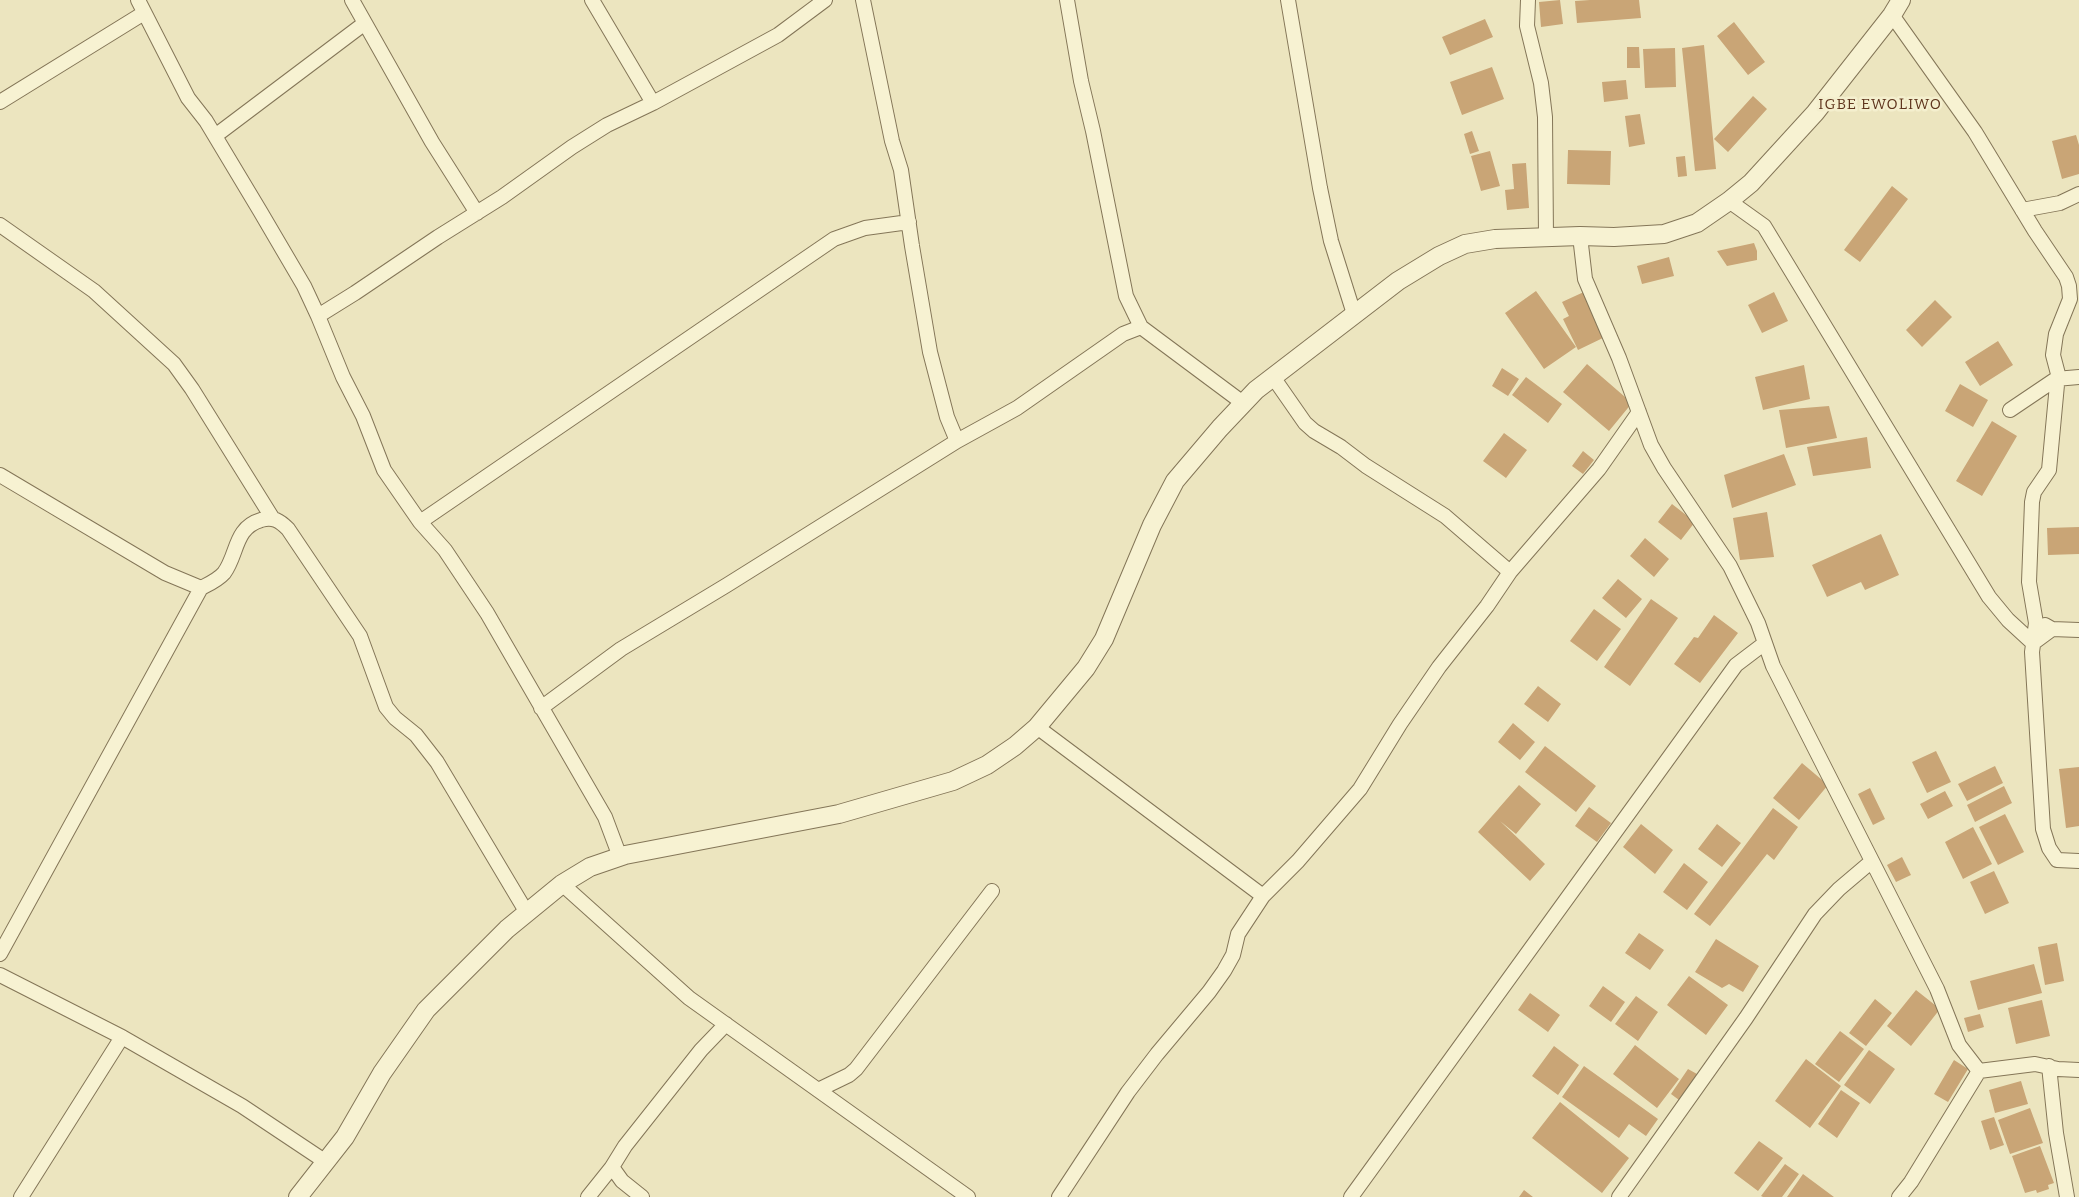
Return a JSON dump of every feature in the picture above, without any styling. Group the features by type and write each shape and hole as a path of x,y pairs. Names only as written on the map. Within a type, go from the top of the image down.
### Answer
{"street":[{"path":"352,0 432,142 477,213"},
{"path":"592,0 653,103"},
{"path":"318,316 477,213 572,146 607,125 653,103 778,35 825,0"},
{"path":"863,0 892,141 901,170 908,222 935,371 947,417 957,441"},
{"path":"1067,0 1081,81 1093,131 1126,296 1141,327 1243,403"},
{"path":"1288,0 1320,188 1331,241 1354,314"},
{"path":"1528,0 1527,26 1542,83 1545,118 1546,237"},
{"path":"298,1197 345,1137 382,1073 426,1010 508,929 562,884 590,867 620,857 839,814 953,781 987,765 1015,746 1037,727 1095,655 1104,639 1152,525 1175,482 1243,403 1273,376 1398,280 1439,256 1466,244 1495,239 1580,236 1614,237 1664,234 1697,223 1751,183 1815,112 1902,0"},
{"path":"0,102 141,6 188,98 206,121 304,286 343,377 363,416 384,470 420,522 446,550 487,613 605,816 620,857"},
{"path":"1892,15 1975,132 2022,210 2066,277 2069,286 2070,299 2056,334 2054,355 2058,374 2056,379 2049,470 2034,492 2032,502 2029,582 2036,620 2032,652 2043,829 2049,848 2057,860 2079,860"},
{"path":"215,136 365,23"},
{"path":"2022,210 2060,204 2079,194"},
{"path":"1729,201 1764,226 1989,597 2008,620 2033,643"},
{"path":"420,522 834,239 865,228 908,222"},
{"path":"0,225 94,290 174,364 192,389 273,518 281,522 288,529 360,636 386,707 416,735 437,762 527,913"},
{"path":"1580,236 1584,279 1619,358 1652,445 1664,468 1730,566 1758,623 1773,666 1937,989 1959,1045 1978,1071"},
{"path":"541,708 621,649 957,441 1017,408 1123,334 1141,327"},
{"path":"1273,376 1305,423 1314,431 1445,516 1510,572"},
{"path":"2010,410 2056,379 2079,377"},
{"path":"1059,1197 1128,1092 1224,971 1233,955 1238,934 1263,896 1298,861 1360,790 1400,724 1439,667 1487,606 1510,572 1599,469 1639,412"},
{"path":"0,475 165,574 201,588"},
{"path":"0,954 201,588 211,584 224,573 242,532 251,524 273,518"},
{"path":"2036,620 2052,629 2079,630"},
{"path":"2033,643 2052,629"},
{"path":"1350,1197 1736,666 1765,643"},
{"path":"1037,727 1263,896"},
{"path":"1619,1197 1746,1018 1815,914 1839,889 1872,860"},
{"path":"562,884 689,998 968,1197"},
{"path":"818,1090 850,1075 856,1069 992,891"},
{"path":"0,975 122,1037 242,1106 326,1162"},
{"path":"588,1197 612,1167 625,1146 701,1050 726,1024"},
{"path":"21,1197 122,1037"},
{"path":"1978,1071 2035,1064 2058,1069 2079,1070"},
{"path":"2049,1066 2056,1133 2067,1197"},
{"path":"1899,1197 1911,1182 1978,1071"},
{"path":"612,1167 622,1182 642,1197"}],"building":[{"path":"1560,0 1563,24 1541,27 1539,2"},
{"path":"1639,0 1641,18 1577,23 1575,1"},
{"path":"1485,19 1493,37 1450,55 1442,37"},
{"path":"1734,22 1765,62 1748,75 1717,36"},
{"path":"1704,45 1716,169 1695,171 1682,48"},
{"path":"1627,47 1639,47 1640,68 1627,68"},
{"path":"1675,48 1676,87 1645,88 1643,49"},
{"path":"1492,67 1504,99 1462,115 1450,82"},
{"path":"1626,80 1628,99 1604,102 1602,82"},
{"path":"1753,96 1767,109 1728,152 1714,139"},
{"path":"1640,114 1645,144 1629,147 1625,116"},
{"path":"1472,131 1479,151 1470,154 1464,134"},
{"path":"2076,135 2079,145 2079,174 2062,179 2052,141"},
{"path":"1568,150 1611,151 1610,185 1567,184"},
{"path":"1490,151 1500,186 1481,191 1471,156"},
{"path":"1685,156 1687,176 1678,177 1676,157"},
{"path":"1526,163 1529,208 1507,210 1505,190 1514,189 1512,164"},
{"path":"1892,186 1908,199 1860,262 1844,250"},
{"path":"1754,243 1757,251 1757,260 1727,266 1717,251"},
{"path":"1669,257 1674,276 1642,284 1637,266"},
{"path":"1536,291 1576,347 1544,369 1505,313"},
{"path":"1586,291 1607,336 1578,350 1563,319 1569,316 1562,302"},
{"path":"1774,292 1788,321 1762,333 1748,305"},
{"path":"1935,300 1952,317 1922,347 1906,330"},
{"path":"1998,341 2013,365 1980,386 1965,362"},
{"path":"1587,364 1632,403 1609,431 1563,392"},
{"path":"1804,365 1810,399 1763,410 1755,377"},
{"path":"1502,368 1519,379 1508,396 1492,386"},
{"path":"1526,377 1562,404 1548,423 1512,395"},
{"path":"1960,384 1988,400 1973,427 1945,411"},
{"path":"1829,406 1837,438 1786,448 1779,410"},
{"path":"1992,421 2017,436 1982,496 1956,481"},
{"path":"1504,433 1527,450 1506,478 1483,461"},
{"path":"1867,437 1871,468 1813,476 1807,447"},
{"path":"1583,451 1594,460 1583,474 1572,466"},
{"path":"1784,454 1796,485 1732,508 1724,475"},
{"path":"1672,504 1695,522 1681,540 1658,522"},
{"path":"1767,512 1774,557 1740,560 1733,518"},
{"path":"2079,527 2079,554 2048,555 2047,528"},
{"path":"1881,534 1899,575 1865,590 1861,582 1827,597 1812,565"},
{"path":"1645,538 1669,559 1654,577 1630,556"},
{"path":"1618,579 1642,599 1626,618 1602,598"},
{"path":"1651,599 1678,618 1630,686 1604,667"},
{"path":"1594,609 1621,629 1597,661 1570,641"},
{"path":"1714,615 1738,633 1700,683 1674,664 1694,637 1698,638"},
{"path":"1538,686 1561,704 1548,722 1524,704"},
{"path":"1513,723 1535,742 1520,760 1498,742"},
{"path":"1545,746 1596,786 1576,812 1525,772"},
{"path":"1936,751 1951,782 1927,793 1912,762"},
{"path":"1802,763 1828,785 1799,820 1773,798"},
{"path":"1995,766 2003,783 1967,801 1958,784"},
{"path":"2079,767 2079,826 2066,828 2059,769"},
{"path":"1519,785 1541,804 1516,834 1500,821 1545,864 1530,881 1478,832"},
{"path":"2004,786 2012,803 1975,822 1967,805"},
{"path":"1870,788 1885,819 1873,825 1858,794"},
{"path":"1945,791 1953,806 1928,819 1920,804"},
{"path":"1589,807 1611,823 1597,842 1575,826"},
{"path":"1773,808 1798,827 1774,860 1767,854 1710,926 1694,914"},
{"path":"2005,814 2024,852 1998,865 1979,827"},
{"path":"1641,824 1673,850 1655,874 1623,847"},
{"path":"1717,824 1741,843 1722,867 1698,849"},
{"path":"1973,827 1992,864 1963,879 1945,842"},
{"path":"1902,857 1911,875 1896,882 1887,865"},
{"path":"1684,863 1708,882 1687,910 1663,892"},
{"path":"1994,871 2009,903 1985,914 1970,882"},
{"path":"1639,933 1664,950 1650,970 1625,953"},
{"path":"1716,939 1759,966 1743,992 1729,984 1722,988 1695,972"},
{"path":"2057,943 2064,981 2045,985 2038,947"},
{"path":"2034,964 2042,993 1978,1010 1970,981"},
{"path":"1689,976 1728,1005 1706,1035 1667,1005"},
{"path":"1603,986 1625,1002 1611,1022 1589,1006"},
{"path":"1916,990 1940,1009 1911,1046 1887,1026"},
{"path":"1530,993 1560,1015 1548,1032 1518,1010"},
{"path":"1636,996 1658,1012 1638,1041 1615,1024"},
{"path":"1875,999 1892,1013 1866,1046 1849,1033"},
{"path":"2042,1000 2050,1036 2016,1044 2008,1008"},
{"path":"1980,1014 1984,1027 1968,1032 1964,1018"},
{"path":"1840,1031 1864,1049 1839,1082 1815,1064"},
{"path":"1635,1045 1679,1079 1657,1108 1613,1074"},
{"path":"1554,1046 1579,1065 1558,1095 1532,1076"},
{"path":"1869,1050 1895,1069 1870,1104 1844,1085"},
{"path":"1806,1059 1841,1086 1810,1128 1775,1101"},
{"path":"1954,1060 1968,1069 1948,1102 1934,1094"},
{"path":"1584,1066 1658,1119 1646,1136 1629,1124 1619,1138 1562,1097"},
{"path":"1688,1069 1697,1074 1679,1100 1671,1094"},
{"path":"2021,1081 2028,1104 1995,1113 1989,1090"},
{"path":"1841,1090 1860,1103 1837,1138 1818,1124"},
{"path":"1560,1102 1629,1158 1602,1193 1532,1138"},
{"path":"2030,1108 2043,1143 2010,1154 1998,1120"},
{"path":"1994,1117 2004,1145 1990,1150 1981,1121"},
{"path":"1759,1141 1783,1158 1758,1191 1734,1173"},
{"path":"2040,1146 2054,1183 2048,1185 2049,1189 2037,1193 2036,1190 2025,1193 2012,1156"},
{"path":"1785,1164 1799,1174 1782,1197 1761,1196"},
{"path":"1803,1174 1834,1197 1787,1197"},
{"path":"1524,1190 1533,1197 1519,1197"}],"district":[{"name":"IGBE EWOLIWO","path":"1880,105"}]}
